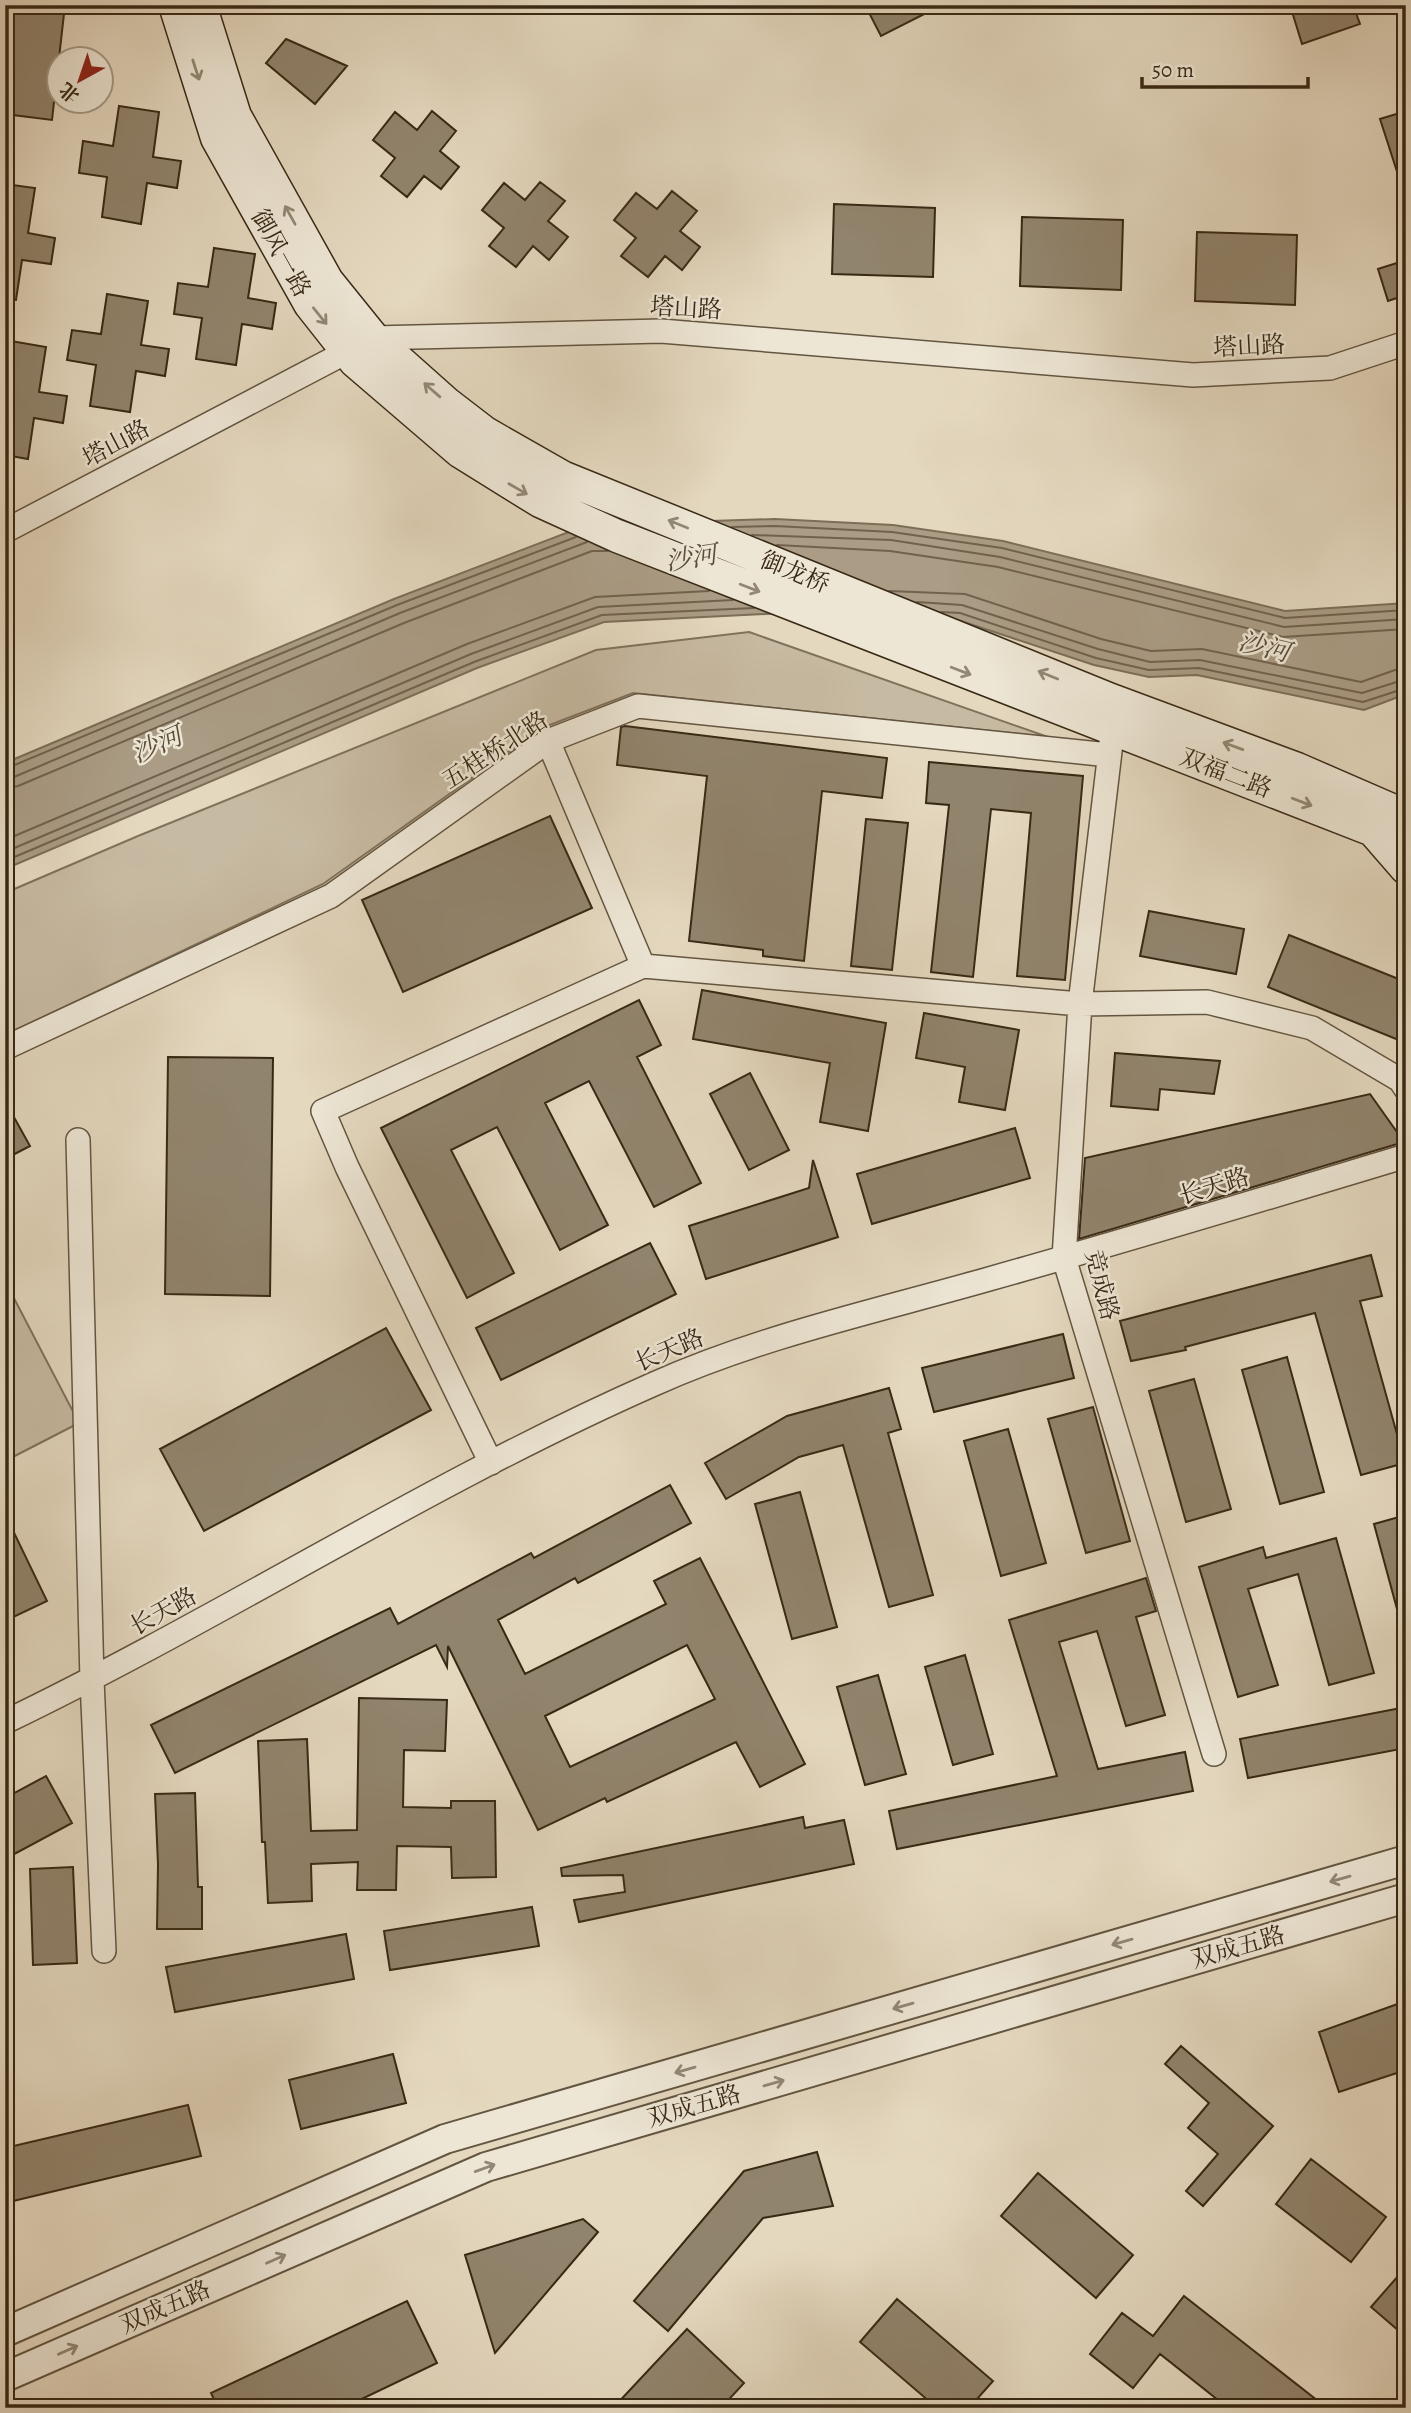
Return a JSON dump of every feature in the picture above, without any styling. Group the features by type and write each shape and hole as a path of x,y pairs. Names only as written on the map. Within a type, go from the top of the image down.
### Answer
{"main road":[{"name":"御风一路","path":"175,5 217,138 310,304 360,344 485,433"},
{"name":"御风一路","path":"200,5 235,116 360,344 386,388 461,452"},
{"name":"御龙桥","path":"485,433 562,478 1111,728"},
{"name":"御龙桥","path":"461,452 540,502 617,536 1032,699"},
{"name":"双福二路","path":"1032,699 1111,728 1297,769 1395,818 1406,867"}],"street":[{"name":"塔山路","path":"5,531 360,344 661,331 1193,375 1330,368 1406,343"},
{"name":"五桂桥北路","path":"5,1048 331,895 548,741 638,706 1111,728"},
{"name":"竞成路","path":"1111,728 1080,1003 1064,1258 1214,1754"},
{"path":"548,741 643,966"},
{"path":"491,1463 347,1167 323,1111 643,966 1080,1003 1207,1002 1312,1028 1401,1080 1406,1089"},
{"path":"78,1140 92,1680 104,1951"},
{"name":"长天路","path":"5,1722 92,1680 491,1463 654,1384 740,1349 1064,1258 1406,1156"},
{"name":"双成五路","path":"5,2332 445,2139 1406,1860"},
{"name":"双成五路","path":"5,2377 486,2167 1406,1898"}],"shaded area":[{"path":"749,632 1048,737 633,693 542,728 323,884 5,1035 5,893 138,836 596,650"},
{"path":"5,1281 79,1423 5,1461"}],"water":[{"name":"沙河","path":"775,519 893,525 1003,541 1285,611 1406,603 1406,694 1364,710 1197,675 1149,677 1094,665 958,620 785,613 604,622 477,668 5,869 5,763 394,599 587,525"}],"building":[{"path":"5,5 65,5 60,46 46,46 46,116 52,116 52,120 5,114"},
{"path":"865,5 942,5 881,36"},
{"path":"1290,5 1353,5 1360,24 1302,44"},
{"path":"286,39 347,66 315,104 266,63"},
{"path":"119,106 159,112 153,157 181,161 177,188 147,183 141,224 102,217 107,177 79,173 83,141 113,146"},
{"path":"432,111 456,131 440,151 459,167 441,189 424,176 407,197 381,176 395,158 373,140 395,112 417,130"},
{"path":"1406,111 1406,186 1402,187 1380,119"},
{"path":"540,182 565,201 548,221 568,237 549,260 533,246 516,267 489,246 504,228 482,210 504,183 525,200"},
{"path":"5,184 35,188 28,233 55,238 51,264 22,260 16,300 5,299"},
{"path":"672,191 697,211 680,231 700,247 682,270 665,256 648,277 621,256 636,238 614,220 636,193 657,209"},
{"path":"834,204 935,208 933,277 832,274"},
{"path":"1022,217 1123,220 1121,290 1020,286"},
{"path":"1197,232 1297,235 1295,305 1195,301"},
{"path":"214,248 255,254 248,298 276,303 272,329 242,324 236,365 196,359 202,318 174,314 178,283 208,287"},
{"path":"1406,260 1406,295 1388,301 1378,269"},
{"path":"107,294 148,301 141,345 169,349 165,376 136,371 130,412 90,406 96,365 67,360 72,330 101,334"},
{"path":"5,340 46,347 39,392 67,396 63,423 34,418 28,459 5,455"},
{"path":"621,727 887,758 882,798 822,791 804,961 763,956 763,950 689,941 707,776 617,765"},
{"path":"929,762 1083,776 1065,980 1017,976 1031,813 991,809 973,977 931,972 949,805 926,803"},
{"path":"550,816 592,908 403,992 362,900"},
{"path":"866,819 908,823 892,970 851,966"},
{"path":"1149,911 1244,929 1236,974 1140,956"},
{"path":"1289,935 1406,982 1406,1043 1268,987"},
{"path":"702,990 886,1023 868,1131 820,1122 830,1063 693,1039"},
{"path":"639,1000 661,1045 637,1057 701,1183 654,1207 589,1081 545,1103 608,1225 560,1250 497,1127 451,1150 514,1273 467,1298 381,1128"},
{"path":"924,1013 1019,1030 1005,1110 959,1102 965,1067 916,1058"},
{"path":"1115,1053 1220,1061 1214,1094 1160,1089 1158,1110 1111,1106"},
{"path":"168,1057 273,1058 270,1296 165,1294"},
{"path":"750,1073 789,1150 749,1170 710,1094"},
{"path":"1370,1094 1404,1142 1079,1239 1085,1158"},
{"path":"5,1101 30,1146 5,1159"},
{"path":"1015,1128 1030,1178 872,1224 857,1174"},
{"path":"813,1160 838,1237 706,1279 689,1226 809,1188"},
{"path":"650,1243 676,1294 501,1380 476,1328"},
{"path":"1371,1255 1382,1296 1360,1301 1405,1463 1361,1475 1315,1313 1185,1347 1186,1350 1131,1361 1120,1321"},
{"path":"386,1328 431,1410 204,1531 160,1449"},
{"path":"1063,1334 1074,1378 934,1412 922,1368"},
{"path":"1287,1357 1324,1492 1280,1504 1242,1370"},
{"path":"1194,1379 1231,1509 1186,1522 1149,1391"},
{"path":"889,1388 901,1429 888,1433 933,1595 889,1607 843,1445 799,1457 726,1499 705,1463 787,1416"},
{"path":"1093,1407 1130,1541 1086,1553 1048,1419"},
{"path":"1008,1429 1046,1563 1001,1576 964,1441"},
{"path":"670,1485 691,1523 578,1583 575,1578 498,1620 525,1674 666,1604 654,1581 700,1558 805,1764 760,1787 736,1742 607,1802 605,1798 538,1830 448,1646 447,1667 436,1645 175,1773 151,1725 390,1608 398,1624 531,1553 534,1558","holes":["687,1645 715,1699 570,1767 545,1716"]},
{"path":"800,1492 837,1627 792,1639 755,1504"},
{"path":"5,1514 47,1601 5,1621"},
{"path":"1406,1515 1406,1619 1400,1620 1374,1524"},
{"path":"1336,1538 1374,1673 1329,1685 1298,1574 1248,1589 1278,1685 1238,1697 1199,1567 1263,1547 1266,1558"},
{"path":"1146,1578 1156,1611 1136,1617 1165,1715 1126,1726 1097,1631 1059,1642 1098,1769 1185,1752 1193,1791 897,1849 889,1811 1057,1776 1009,1620"},
{"path":"965,1655 993,1754 953,1765 925,1667"},
{"path":"878,1675 906,1774 865,1785 837,1687"},
{"path":"359,1698 447,1700 445,1751 404,1750 403,1807 451,1808 451,1801 495,1801 496,1877 452,1878 451,1847 397,1846 396,1890 357,1890 358,1862 311,1864 312,1901 268,1903 265,1842 262,1842 258,1741 307,1739 311,1831 357,1830"},
{"path":"1406,1707 1406,1748 1248,1778 1240,1739"},
{"path":"46,1776 72,1823 5,1859 5,1798"},
{"path":"195,1793 198,1887 202,1887 202,1929 157,1929 155,1794"},
{"path":"803,1817 805,1828 844,1820 854,1864 579,1922 574,1900 625,1892 623,1875 562,1876 561,1868"},
{"path":"73,1867 77,1963 33,1965 30,1869"},
{"path":"532,1907 539,1946 390,1970 384,1931"},
{"path":"346,1934 354,1979 175,2012 166,1967"},
{"path":"1406,2001 1406,2070 1339,2092 1319,2032"},
{"path":"1181,2046 1273,2126 1203,2206 1186,2191 1218,2154 1188,2128 1209,2103 1165,2064"},
{"path":"393,2054 406,2103 301,2129 289,2080"},
{"path":"188,2105 201,2156 5,2203 5,2148"},
{"path":"817,2152 833,2206 763,2218 668,2331 634,2301 744,2171"},
{"path":"1311,2159 1386,2217 1351,2262 1276,2204"},
{"path":"1038,2173 1133,2255 1096,2298 1001,2216"},
{"path":"583,2219 598,2232 495,2353 465,2255"},
{"path":"1406,2267 1406,2337 1371,2307"},
{"path":"1184,2296 1327,2408 1228,2408 1160,2354 1133,2388 1090,2354 1122,2313 1153,2336"},
{"path":"897,2299 993,2381 969,2408 937,2408 860,2342"},
{"path":"407,2301 437,2363 343,2408 218,2408 211,2393"},
{"path":"687,2329 744,2383 721,2408 613,2408"}]}
